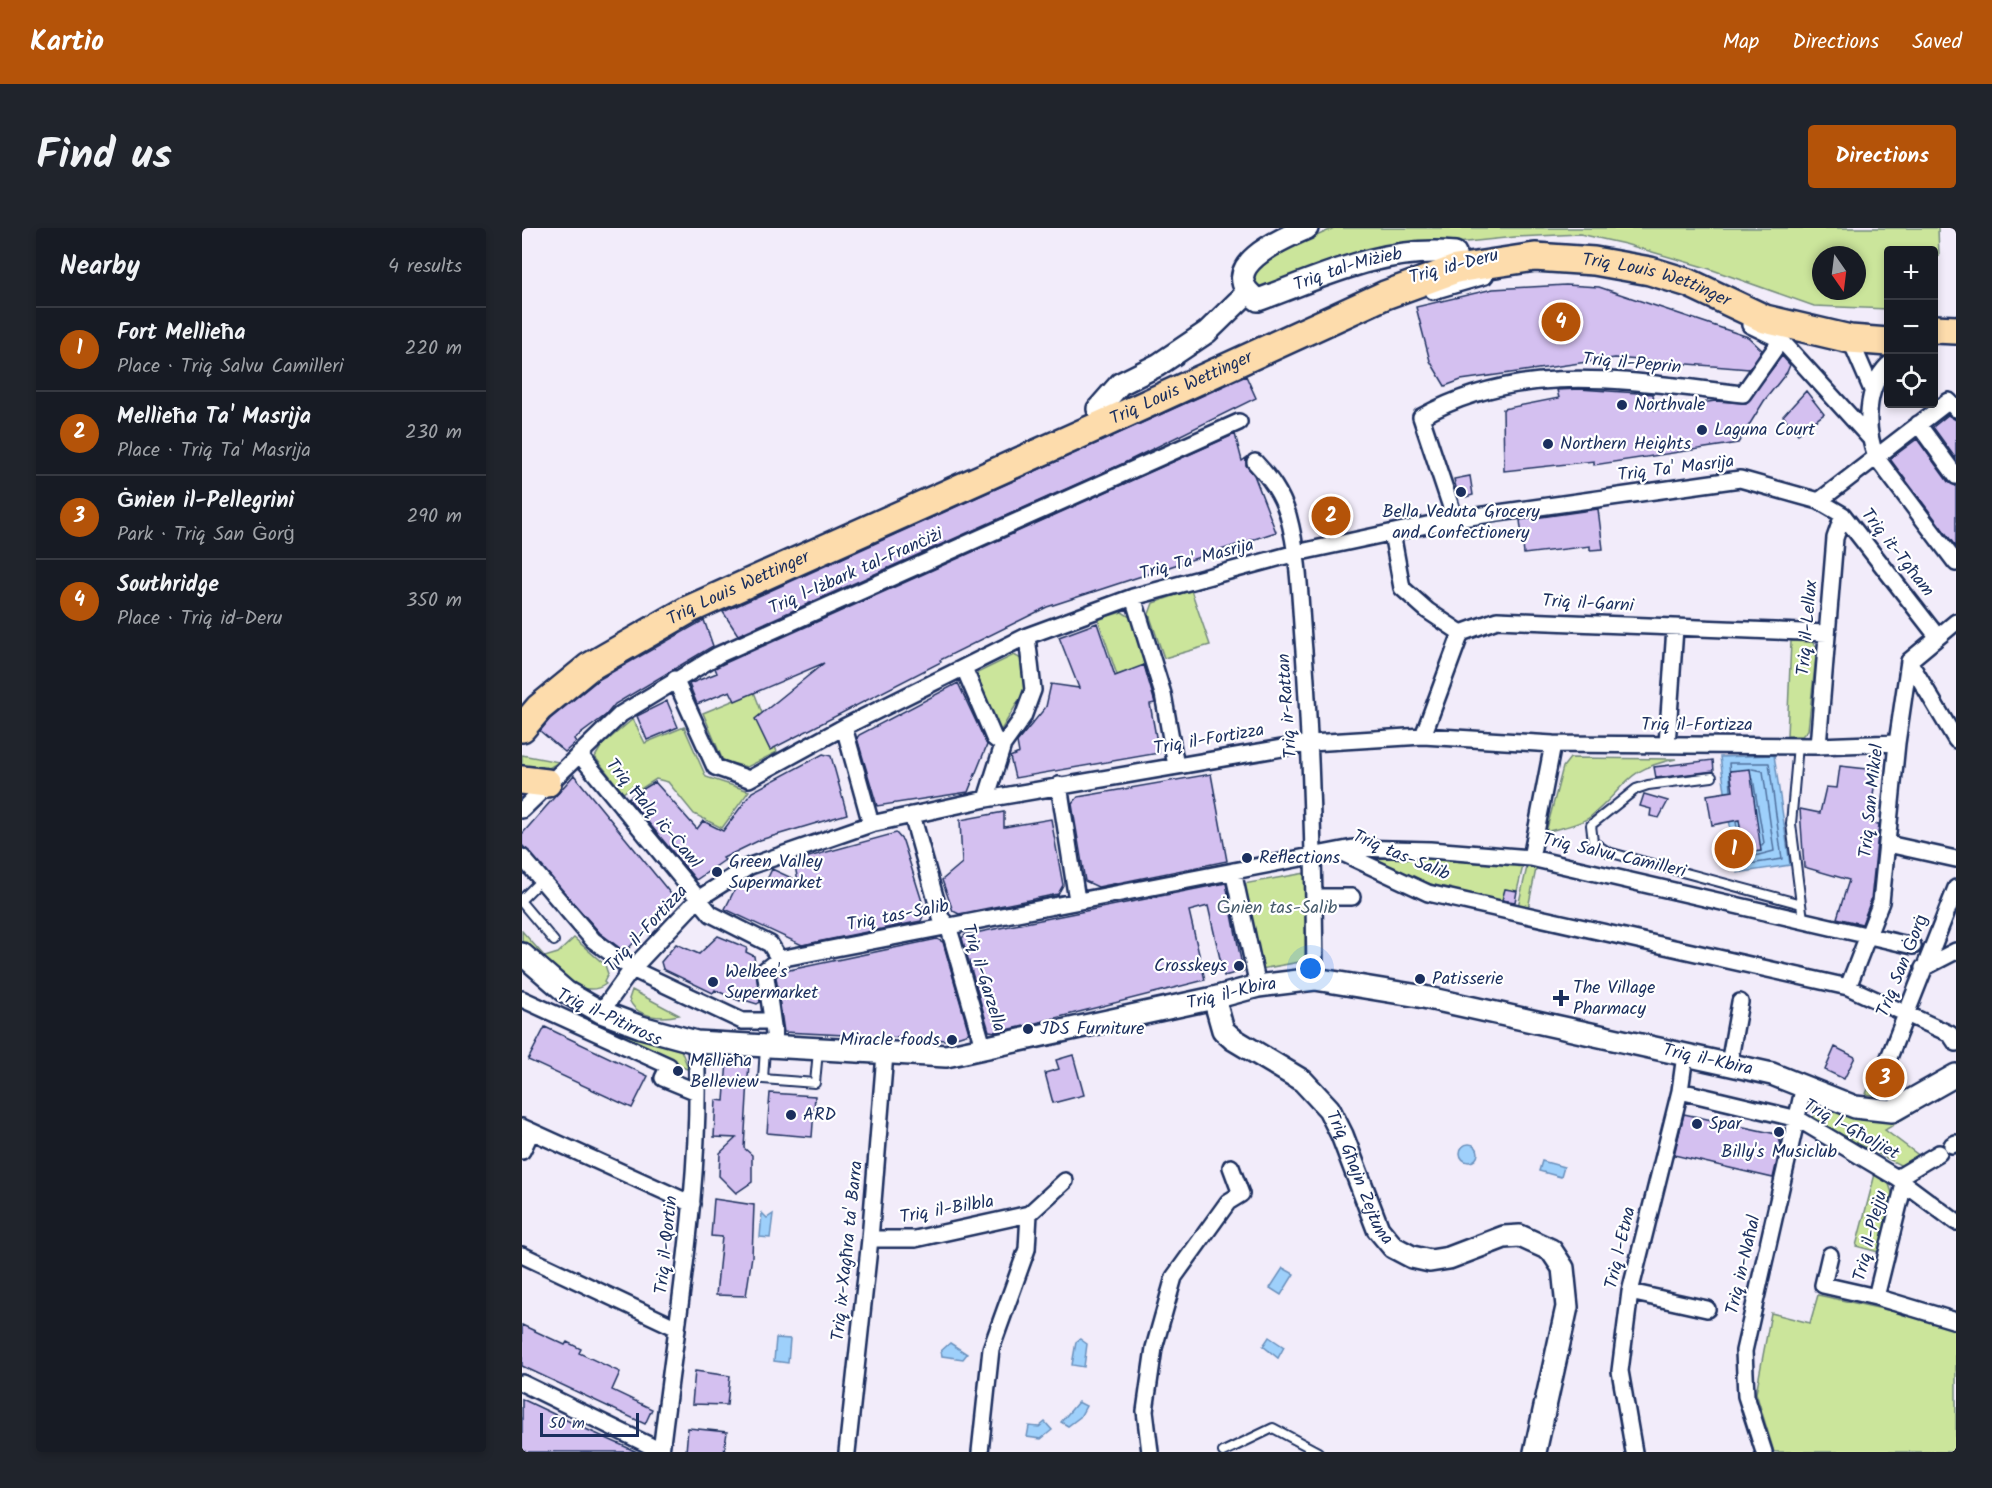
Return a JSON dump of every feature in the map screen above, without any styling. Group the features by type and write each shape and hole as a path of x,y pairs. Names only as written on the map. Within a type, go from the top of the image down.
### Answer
{"highway":[{"name":"Triq Louis Wettinger","path":"522,702 531,691 603,639 682,593 1413,268 1455,253 1511,245 1558,243 1623,251 1689,271 1769,303 1834,322 1884,327"},
{"name":"Triq Louis Wettinger","path":"522,728 539,708 589,667 690,609 1384,295 1456,269 1535,257 1594,261 1650,271 1689,283 1766,319 1850,339 1884,342"},
{"path":"1938,329 1956,330"},
{"path":"1938,344 1956,345"}],"main road":[{"path":"1098,409 1120,384 1158,365 1207,332 1247,293 1243,282 1247,265 1257,254 1307,228"},
{"name":"Triq tal-Miżieb","path":"1247,293 1258,300 1373,257 1435,251 1455,253"},
{"name":"Triq il-Kbira","path":"522,954 566,992 602,1012 641,1027 696,1042 946,1056 984,1050 1258,986 1315,979 1498,1006 1685,1055 1772,1074 1855,1107 1892,1111 1956,1075"},
{"name":"Triq il-Kbira","path":"522,965 583,1009 602,1012"},
{"name":"Triq Għajn Żejtuna","path":"1214,998 1223,1030 1233,1040 1303,1081 1329,1109 1342,1135 1378,1229 1393,1246 1412,1257 1430,1261 1449,1258 1504,1237 1520,1236 1551,1250 1563,1268 1567,1307 1535,1452"}],"street":[{"name":"Triq id-Deru","path":"1353,309 1406,300 1501,272 1582,268 1664,286 1781,339 1869,437"},
{"name":"Triq il-Peprin","path":"1455,519 1421,417 1442,405 1498,385 1582,377 1743,394 1781,339"},
{"path":"1850,339 1872,390 1869,437 1876,457 1956,563"},
{"path":"1872,390 1884,370"},
{"path":"1819,501 1918,424 1952,405"},
{"name":"Triq l-Iżbark tal-Franċiżi","path":"522,810 534,782 579,754 621,714 675,679 718,655 1239,422"},
{"path":"1918,424 1956,476"},
{"path":"1255,462 1274,483 1287,514 1296,553"},
{"name":"Triq Ta' Masrija","path":"675,679 715,767 749,779 844,727 1027,636 1133,597 1296,553 1455,519 1740,479 1819,501"},
{"name":"Triq it-Tgħam","path":"1819,501 1843,515 1949,631"},
{"name":"Triq il-Lellux","path":"1818,746 1835,538 1843,515"},
{"path":"1392,533 1402,588 1428,611 1461,633 1423,736"},
{"name":"Triq ir-Rattan","path":"1296,553 1311,743 1315,856 1315,979"},
{"path":"1133,597 1162,694 1176,766"},
{"name":"Triq il-Garni","path":"1461,633 1497,620 1827,633"},
{"path":"1666,745 1675,628"},
{"path":"1949,631 1909,661 1956,740"},
{"path":"986,800 1003,745 1023,717 1033,690 1027,636"},
{"name":"Triq San Mikiel","path":"1848,987 1881,902 1897,743 1909,661"},
{"path":"964,668 994,738 1003,745"},
{"path":"844,727 871,824"},
{"name":"Triq il-Fortizza","path":"602,1012 632,969 698,899 750,866 871,824 912,815 1059,785 1311,743 1423,736 1554,744 1818,746 1897,743"},
{"path":"1531,858 1554,744"},
{"name":"Triq Ħalq iċ-Ċawl","path":"579,754 711,914 770,944 779,958"},
{"path":"1059,785 1077,900"},
{"name":"Triq il-Garzella","path":"912,815 941,918 948,926 984,1050"},
{"path":"1888,844 1956,859"},
{"name":"Triq Salvu Camilleri","path":"1338,851 1353,848 1430,850 1531,858 1802,912 1868,937 1912,946"},
{"name":"Triq tas-Salib","path":"779,958 1338,851 1428,893 1848,987 1950,1034 1956,1043"},
{"path":"522,857 540,881 593,940 632,969 742,1021 772,1021"},
{"path":"1233,871 1258,986"},
{"name":"Triq San Ġorġ","path":"1888,1060 1956,888"},
{"path":"1314,897 1352,897"},
{"path":"1923,968 1956,951"},
{"path":"771,1047 772,1021 765,970 779,958"},
{"name":"Triq il-Pitirross","path":"522,999 669,1066 663,1078 697,1092"},
{"path":"1729,1064 1740,1002"},
{"name":"Triq il-Qortin","path":"661,1452 692,1204 697,1092 696,1042"},
{"name":"Triq ix-Xagħra ta' Barra","path":"847,1452 870,1239 885,1054"},
{"name":"Triq l-Etna","path":"1634,1452 1620,1371 1630,1292 1680,1091 1685,1055"},
{"name":"Triq in-Naħal","path":"1764,1452 1746,1396 1744,1351 1804,1086"},
{"name":"Triq l-Għoljiet","path":"1680,1091 1798,1119 1901,1181 1956,1222"},
{"path":"522,1151 527,1130 692,1204"},
{"path":"1901,1181 1949,1147"},
{"path":"1150,1452 1145,1412 1157,1337 1174,1277 1228,1202 1241,1194 1231,1167"},
{"path":"980,1452 992,1349 1027,1249 1029,1214 1065,1181"},
{"name":"Triq il-Plejju","path":"1876,1297 1901,1181"},
{"name":"Triq il-Bilbla","path":"870,1239 915,1239 1029,1214"},
{"path":"522,1255 677,1328"},
{"name":"Triq il-Plejju","path":"1830,1255 1823,1285 1876,1297 1956,1321"},
{"path":"1630,1292 1707,1309"},
{"path":"522,1383 661,1452"}],"lane":[{"path":"1712,777 1648,784 1636,789 1591,825 1593,842 1608,852 1802,912 1791,824 1798,745"},
{"path":"540,881 522,901 554,941"},
{"path":"771,1047 763,1079 815,1083 818,1050"},
{"path":"1223,1452 1273,1428 1318,1452"}],"green space":[{"path":"1334,228 1938,228 1939,255 1938,256 1938,246 1884,246 1884,309 1814,306 1707,268 1625,244 1580,234 1515,237 1351,254 1258,294 1246,284 1253,265"},
{"path":"1191,590 1210,645 1164,658 1149,614 1153,603"},
{"path":"1122,612 1130,617 1147,666 1117,675 1098,619"},
{"path":"1791,641 1812,642 1817,647 1808,730 1802,736 1787,736"},
{"path":"1014,655 1023,660 1025,690 1000,732 969,677"},
{"path":"754,692 777,752 747,767 723,761 703,713"},
{"path":"633,719 645,743 684,727 706,777 749,791 722,828 694,814 668,782 656,779 639,790 634,785 623,793 595,757 602,745"},
{"path":"522,755 559,762 544,771 528,771 522,765"},
{"path":"1570,758 1676,759 1646,768 1627,780 1585,820 1546,832 1563,767"},
{"path":"1356,854 1523,866 1517,891 1505,889 1502,904 1443,889"},
{"path":"1527,867 1536,869 1527,913 1517,911"},
{"name":"Ġnien tas-Salib","path":"1306,873 1305,961 1261,969 1243,884"},
{"path":"522,931 545,957 558,953 574,938 605,965 608,974 604,982 606,984 596,989 585,989 562,979 522,949"},
{"path":"632,990 679,1015 658,1017 637,1010 629,999"},
{"path":"616,1032 681,1050 689,1070 629,1042"},
{"path":"1880,1059 1888,1062 1907,1096 1896,1099 1866,1094"},
{"path":"1825,1101 1858,1115 1916,1111 1885,1130 1921,1157 1904,1167 1815,1122 1812,1110 1815,1105"},
{"path":"1875,1174 1889,1184 1893,1196 1882,1253 1856,1246"},
{"path":"1818,1295 1947,1323 1956,1332 1956,1452 1774,1452 1756,1393 1771,1313 1810,1323"}],"water":[{"path":"1774,755 1790,865 1737,873 1720,757"},
{"path":"1469,1144 1475,1147 1478,1153 1475,1159 1469,1162 1463,1159 1460,1153 1463,1147"},
{"path":"1542,1161 1564,1167 1561,1177 1539,1171"},
{"path":"762,1213 767,1218 773,1214 770,1238 760,1237"},
{"path":"1283,1268 1294,1274 1281,1295 1270,1288"},
{"path":"1269,1337 1284,1347 1278,1358 1263,1346"},
{"path":"776,1338 790,1339 788,1363 774,1361"},
{"path":"1080,1339 1087,1344 1084,1367 1072,1365 1076,1342"},
{"path":"950,1343 967,1354 963,1359 942,1356 941,1351"},
{"path":"1078,1402 1086,1406 1080,1417 1068,1426 1061,1422"},
{"path":"1045,1422 1052,1430 1041,1439 1027,1437 1029,1426 1039,1427"}],"building":[{"path":"1566,285 1599,287 1748,337 1762,350 1749,369 1615,358 1461,380 1445,386 1430,361 1416,307 1493,289"},
{"path":"1782,356 1790,365 1787,372 1764,401 1738,443 1594,465 1594,461 1504,471 1503,409 1559,398 1557,390 1579,389 1653,394 1655,410 1715,401 1746,403"},
{"path":"1246,376 1256,398 1122,464 738,635 723,612"},
{"path":"1806,391 1824,414 1798,434 1783,416"},
{"path":"1948,415 1956,420 1956,459 1933,427"},
{"path":"1235,434 1242,461 1246,458 1246,465 1254,475 1276,532 1047,607 940,660 941,662 770,750 755,719 824,663 735,701 730,691 697,704 689,684 717,673 715,668"},
{"path":"1917,439 1948,482 1956,486 1956,547 1890,459"},
{"path":"1470,476 1473,495 1466,497 1457,492 1454,479"},
{"path":"1335,507 1338,522 1327,524 1324,510"},
{"path":"1598,509 1603,549 1590,550 1590,546 1524,554 1520,520"},
{"path":"704,620 713,646 615,704 606,715 574,739 576,742 565,752 540,731 550,719 598,680"},
{"path":"1097,623 1115,676 1144,665 1155,703 1150,704 1159,753 1015,778 1010,757 1019,753 1017,742 1046,707 1051,684 1079,688 1059,637"},
{"path":"958,683 987,745 968,792 877,806 857,738"},
{"path":"667,701 678,727 647,740 637,716"},
{"path":"823,754 831,756 847,814 760,840 723,858 725,860 696,880 628,798 655,782 697,829 703,821 723,831 752,792"},
{"path":"1713,760 1714,771 1656,778 1654,767"},
{"path":"1840,766 1876,770 1870,823 1879,824 1871,900 1862,924 1837,918 1849,880 1804,867 1800,809 1820,813 1826,787 1837,788"},
{"path":"1750,769 1761,851 1744,853 1739,820 1712,825 1707,795 1733,791 1730,771"},
{"path":"1211,774 1227,861 1098,887 1085,881 1072,804 1078,797"},
{"path":"574,775 675,899 625,952 600,933 522,845 522,834"},
{"path":"1644,794 1668,801 1659,818 1650,816 1651,809 1640,806"},
{"path":"1004,812 1004,827 1051,819 1063,885 1058,894 959,914 953,911 942,880 962,863 960,820"},
{"path":"896,833 903,841 925,911 921,921 802,945 725,909 736,887 749,879 764,886 772,869 798,881 794,861"},
{"path":"1226,883 1243,971 1224,976 1208,906 1189,911 1205,980 1020,1027 997,1032 989,1031 962,938 965,935"},
{"path":"1505,889 1517,891 1515,902 1502,900"},
{"path":"718,936 747,948 746,952 754,956 760,1002 757,1004 741,999 740,1001 715,990 713,993 663,969 661,962 676,944 699,954"},
{"path":"937,939 943,942 969,1033 947,1040 784,1032 776,977 780,972"},
{"path":"545,1027 648,1076 632,1108 528,1060"},
{"path":"1835,1047 1855,1057 1844,1079 1825,1070"},
{"path":"1073,1055 1084,1095 1053,1103 1045,1073 1059,1069 1056,1060"},
{"path":"727,1061 749,1062 744,1148 752,1155 752,1182 736,1193 719,1176 720,1153 736,1138 714,1137 716,1100 724,1101"},
{"name":"ARD","path":"770,1093 815,1096 812,1137 767,1133"},
{"path":"1684,1114 1776,1134 1781,1144 1773,1178 1674,1155"},
{"path":"714,1199 754,1205 752,1256 746,1296 716,1295 722,1237 711,1236"},
{"path":"522,1325 565,1345 567,1342 581,1349 579,1353 620,1372 612,1390 652,1409 645,1424 522,1366"},
{"path":"695,1371 730,1376 727,1405 692,1404"},
{"path":"522,1399 637,1452 527,1452 522,1450"},
{"path":"688,1428 727,1432 724,1452 686,1452"}],"place":[{"name":"Southridge","path":"1561,322"},
{"name":"Northvale","path":"1622,405"},
{"name":"Laguna Court","path":"1702,430"},
{"name":"Northern Heights","path":"1548,444"},
{"name":"Bella Veduta Grocery and Confectionery","path":"1461,492"},
{"name":"Mellieħa Ta' Masrija","path":"1331,516"},
{"name":"Fort Mellieħa","path":"1734,849"},
{"name":"Reflections","path":"1247,858"},
{"name":"Green Valley Supermarket","path":"717,872"},
{"name":"Crosskeys","path":"1239,966"},
{"name":"Patisserie","path":"1420,979"},
{"name":"Welbee's Supermarket","path":"713,982"},
{"name":"The Village Pharmacy","path":"1561,998"},
{"name":"JDS Furniture","path":"1028,1029"},
{"name":"Miracle foods","path":"952,1040"},
{"name":"Mellieħa Belleview","path":"678,1071"},
{"name":"Ġnien il-Pellegrini","path":"1885,1078"},
{"name":"ARD","path":"791,1115"},
{"name":"Spar","path":"1697,1124"},
{"name":"Billy's Musiclub","path":"1779,1132"}]}
